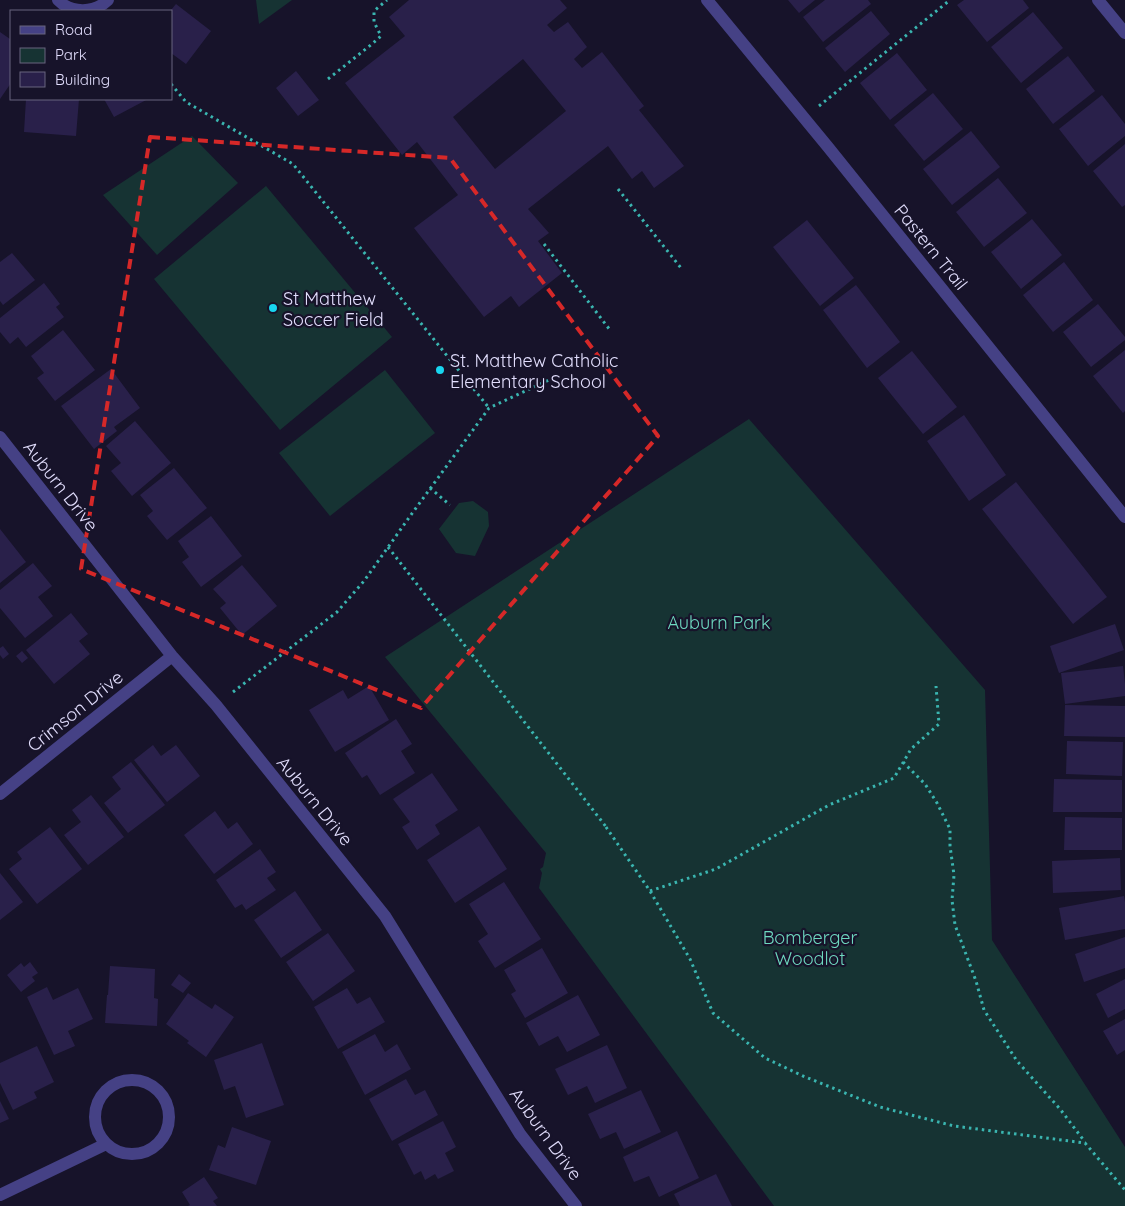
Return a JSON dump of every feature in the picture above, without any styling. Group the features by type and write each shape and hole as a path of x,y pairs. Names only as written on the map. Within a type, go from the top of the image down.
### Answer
{"street":[{"path":"58,0 71,9 89,10 108,0"},
{"name":"Pastern Trail","path":"707,0 828,147 1125,517"},
{"path":"1098,0 1125,33"},
{"name":"Auburn Drive","path":"0,437 172,656 216,705 384,916 520,1134 576,1206"},
{"name":"Crimson Drive","path":"0,794 172,656"},
{"path":"127,1080 139,1080 150,1084 160,1092 167,1102 170,1114 168,1127 163,1139 154,1148 142,1153 129,1154 117,1151 106,1144 97,1129 95,1111 99,1100 106,1090 127,1080"},
{"path":"0,1195 106,1144"}],"path":[{"path":"328,79 381,36 374,22 374,11 387,0"},
{"path":"819,106 950,0"},
{"path":"172,85 186,102 293,164 489,408"},
{"path":"618,189 681,268"},
{"path":"544,244 610,330"},
{"path":"233,692 337,612 364,581 489,408 551,379"},
{"path":"430,488 450,505"},
{"path":"388,547 608,828 650,891 690,960 714,1013 765,1058 803,1076 880,1107 954,1126 1085,1142"},
{"path":"650,891 716,869 829,805 894,778 911,749 939,724 936,686"},
{"path":"904,762 925,784 950,829 950,846 954,874 952,900 955,925 976,981 984,1010 1017,1062 1060,1109 1125,1190"}],"highlighted area":[{"path":"150,137 450,158 658,436 421,708 81,569"}],"green space":[{"path":"256,0 292,0 259,24"},
{"path":"192,136 238,183 157,255 103,195"},
{"name":"St Matthew Soccer Field","path":"266,186 392,337 280,430 154,279"},
{"name":"St Matthew Soccer Field","path":"385,370 435,433 330,516 279,453"},
{"path":"749,419 985,690 992,940 1125,1147 1125,1206 774,1206 539,888 542,873 540,869 543,867 546,853 385,657"},
{"path":"473,501 488,512 489,526 475,556 456,553 439,529 459,503"}],"building":[{"path":"409,0 560,0 567,8 547,25 554,32 568,22 587,47 574,59 582,68 602,52 644,106 639,110 684,166 654,188 642,171 632,179 608,146 528,209 549,233 538,241 562,273 519,307 511,296 484,317 414,228 458,195 417,142 402,155 345,83 405,36 389,17","holes":["523,59 566,111 495,169 453,117"]},
{"path":"788,0 815,0 799,13"},
{"path":"825,0 868,0 871,4 823,42 803,17"},
{"path":"964,0 1023,0 1029,8 987,42 957,5"},
{"path":"176,4 211,31 186,64 172,54 171,10"},
{"path":"871,11 890,34 845,72 825,48"},
{"path":"1033,12 1063,48 1021,83 991,47"},
{"path":"0,32 10,39 10,84 0,99"},
{"path":"897,53 927,90 890,120 860,83"},
{"path":"1068,56 1095,91 1053,124 1026,89"},
{"path":"296,71 319,100 298,116 276,88"},
{"path":"933,93 963,129 924,161 894,125"},
{"path":"1102,95 1125,124 1125,136 1088,166 1059,129"},
{"path":"26,100 79,100 76,136 24,132"},
{"path":"105,100 146,100 114,117"},
{"path":"971,131 1000,167 952,205 923,169"},
{"path":"1125,144 1125,205 1122,207 1093,171"},
{"path":"998,178 1027,213 984,247 956,212"},
{"path":"1032,219 1062,255 1021,289 991,252"},
{"path":"807,220 854,278 820,306 773,247"},
{"path":"12,253 35,280 3,305 0,301 0,262"},
{"path":"1064,262 1093,300 1053,332 1023,295"},
{"path":"44,283 60,304 56,307 64,317 26,347 18,337 10,344 0,332 0,318"},
{"path":"856,285 900,342 867,368 823,310"},
{"path":"1098,304 1125,337 1125,340 1091,367 1063,332"},
{"path":"63,330 95,370 55,401 37,378 44,373 31,356"},
{"path":"1125,350 1125,411 1123,413 1093,376"},
{"path":"912,351 957,407 923,434 878,378"},
{"path":"111,369 140,408 114,427 117,431 94,449 61,406"},
{"path":"964,415 1006,475 969,501 927,441"},
{"path":"135,421 171,463 132,496 111,471 121,463 106,446"},
{"path":"174,468 207,508 167,540 147,516 153,511 140,495"},
{"path":"1016,482 1107,597 1073,624 982,509"},
{"path":"211,516 242,556 201,587 182,562 189,557 178,541"},
{"path":"0,529 26,562 0,583"},
{"path":"33,563 52,586 38,597 53,616 25,638 0,608 0,590"},
{"path":"242,565 277,606 242,635 220,608 226,603 213,589"},
{"path":"71,613 88,634 79,641 90,654 54,684 26,650"},
{"path":"1115,624 1124,650 1059,673 1050,646"},
{"path":"3,646 9,654 3,659 0,655 0,648"},
{"path":"22,651 28,658 22,663 16,656"},
{"path":"1123,666 1125,696 1065,704 1061,673"},
{"path":"369,686 389,720 335,752 309,710 343,690 348,699"},
{"path":"1065,705 1125,706 1125,737 1064,736"},
{"path":"396,719 412,744 401,751 415,773 380,795 367,775 362,778 345,753"},
{"path":"1067,741 1123,742 1122,776 1066,774"},
{"path":"153,745 161,756 176,745 200,776 167,802 134,760"},
{"path":"131,762 165,805 128,833 104,803 121,789 112,777"},
{"path":"432,773 458,810 435,825 440,834 417,850 402,827 410,822 393,799"},
{"path":"1054,779 1122,780 1122,812 1053,812"},
{"path":"91,795 124,837 88,865 64,835 81,822 72,810"},
{"path":"215,811 228,829 237,822 253,844 214,874 184,835"},
{"path":"1065,817 1122,818 1122,850 1064,850"},
{"path":"479,826 507,869 455,903 427,860"},
{"path":"50,827 82,869 37,904 9,869 22,859 17,852"},
{"path":"260,849 276,872 267,878 276,890 246,910 242,904 235,908 216,880"},
{"path":"1120,858 1121,890 1053,893 1052,861"},
{"path":"0,873 23,902 0,920"},
{"path":"504,882 541,939 495,968 478,941 488,934 469,904"},
{"path":"295,891 322,930 281,958 254,920"},
{"path":"1124,896 1125,929 1065,940 1059,908"},
{"path":"328,933 355,971 313,1001 286,962"},
{"path":"1125,937 1125,968 1084,982 1075,954"},
{"path":"542,948 568,993 525,1018 511,994 516,991 504,970"},
{"path":"30,962 38,973 32,977 35,981 21,992 7,975 21,963 24,967"},
{"path":"110,966 155,969 154,998 158,999 157,1026 105,1023"},
{"path":"179,974 191,983 183,993 171,985"},
{"path":"1125,979 1125,1009 1108,1018 1096,994"},
{"path":"47,987 53,1000 78,988 93,1019 68,1031 75,1046 54,1055 27,997"},
{"path":"347,988 357,1004 370,997 385,1022 338,1049 314,1007"},
{"path":"188,993 212,1009 215,1004 234,1017 206,1057 187,1043 189,1041 166,1024"},
{"path":"578,995 600,1035 567,1052 558,1036 539,1046 526,1023"},
{"path":"1125,1019 1125,1050 1117,1055 1103,1031"},
{"path":"375,1034 385,1052 397,1044 411,1069 365,1095 342,1052"},
{"path":"262,1043 284,1105 246,1118 235,1086 224,1090 214,1060"},
{"path":"607,1045 627,1088 595,1103 587,1086 568,1095 555,1069"},
{"path":"37,1046 54,1082 34,1092 37,1098 13,1110 0,1083 0,1063"},
{"path":"406,1079 415,1095 425,1090 438,1115 392,1141 369,1099"},
{"path":"641,1090 661,1132 624,1149 616,1132 600,1139 588,1114"},
{"path":"0,1101 9,1119 0,1123"},
{"path":"443,1121 456,1147 445,1153 454,1171 438,1179 435,1174 425,1180 421,1171 414,1175 398,1144"},
{"path":"232,1127 271,1141 256,1185 209,1170 218,1145 225,1148"},
{"path":"677,1131 699,1178 659,1197 649,1176 634,1182 623,1157"},
{"path":"716,1174 732,1206 680,1206 674,1194"},
{"path":"204,1177 218,1198 213,1201 217,1206 188,1206 190,1205 182,1192"}],"place":[{"name":"St Matthew Soccer Field","path":"273,308"},
{"name":"St. Matthew Catholic Elementary School","path":"440,370"}],"park label":[{"name":"Auburn Park","path":"719,622"},
{"name":"Bomberger Woodlot","path":"810,948"}]}
